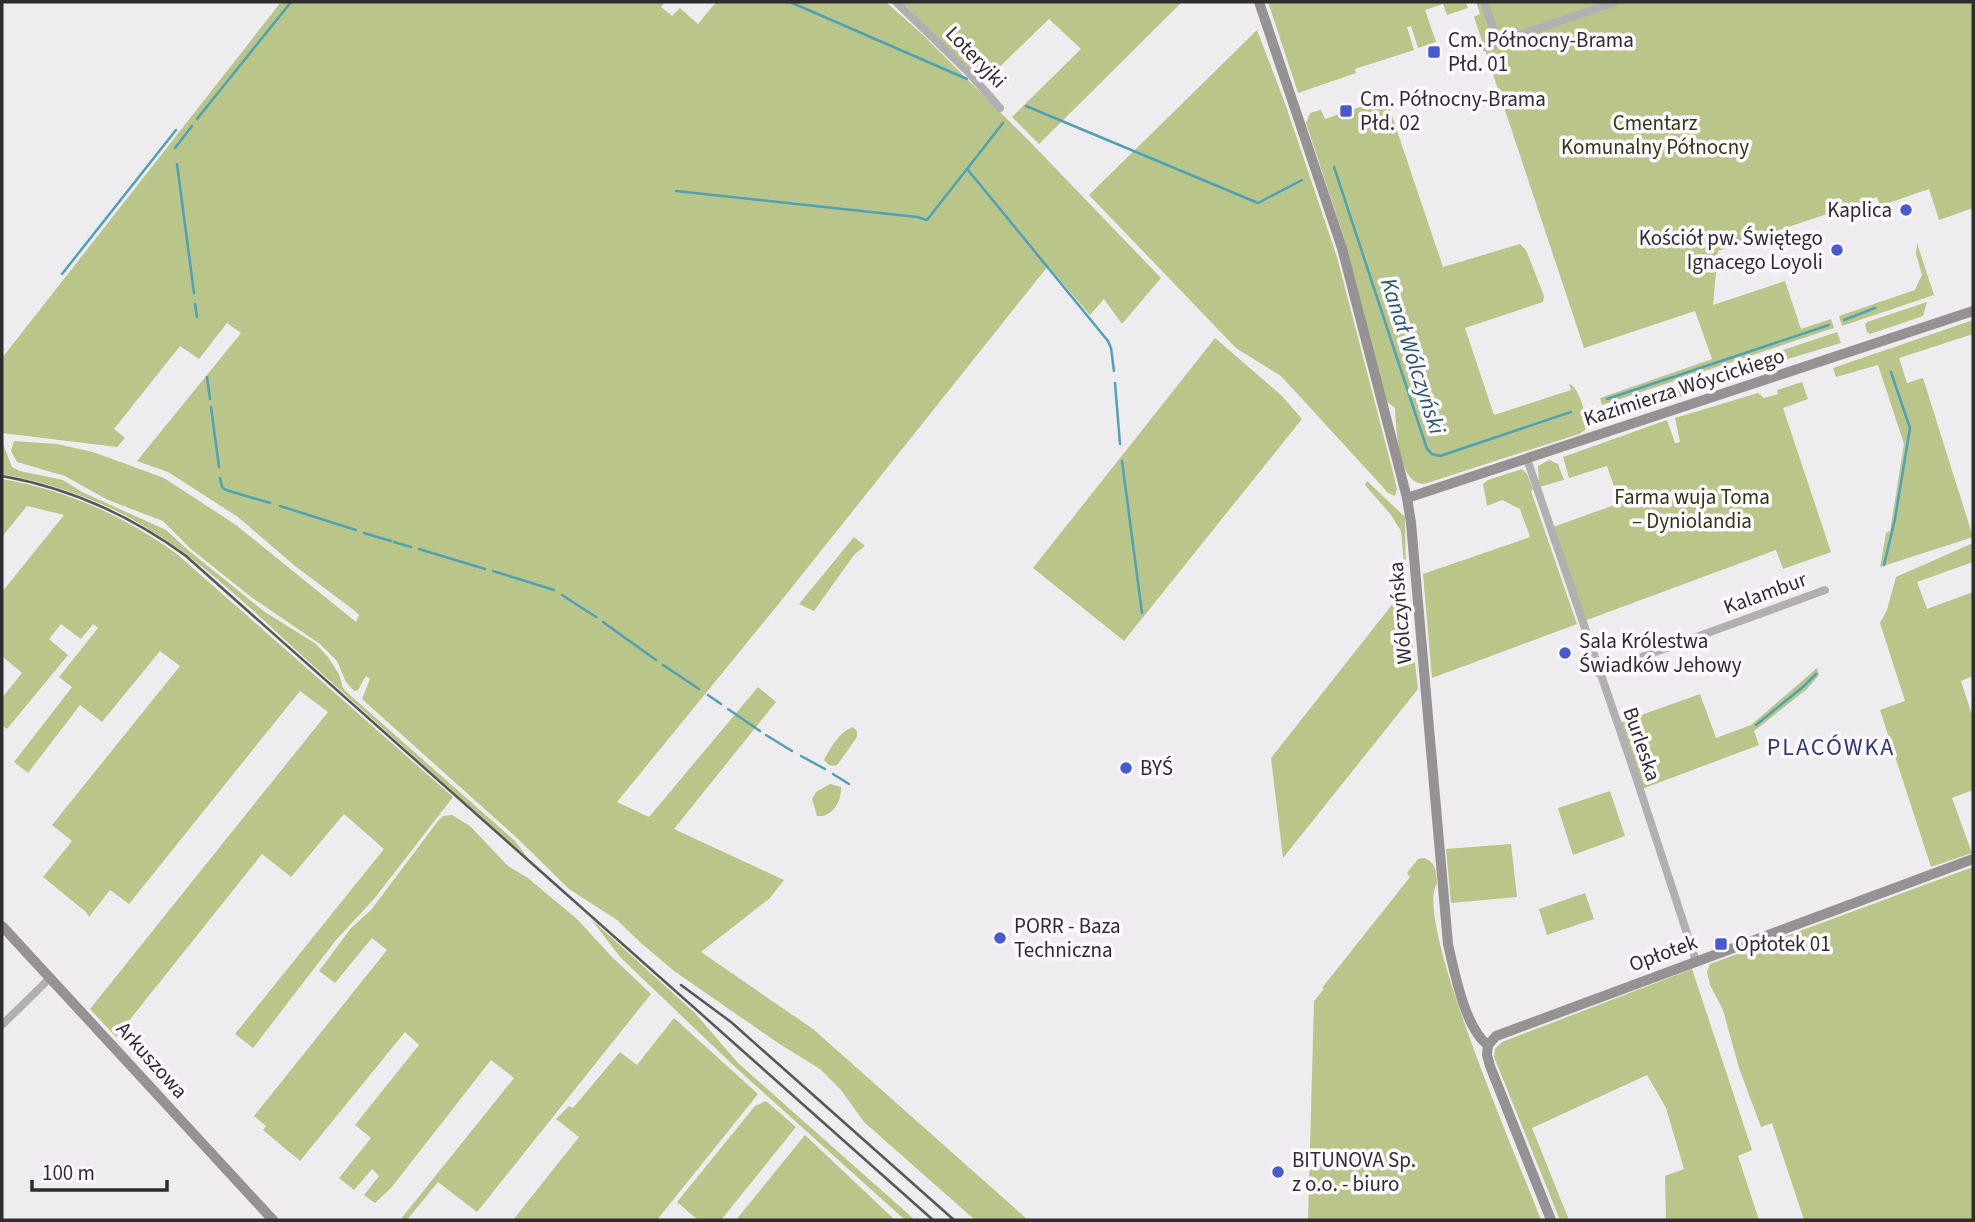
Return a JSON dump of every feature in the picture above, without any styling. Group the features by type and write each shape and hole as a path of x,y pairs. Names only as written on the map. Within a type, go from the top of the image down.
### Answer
{"street":[{"name":"Loteryjki","path":"895,2 969,73 1000,108"},
{"name":"Wólczyńska","path":"1259,2 1342,248 1407,498 1412,527 1448,944 1464,1001 1476,1032 1488,1045 1490,1066 1551,1220"},
{"path":"1485,2 1498,42"},
{"path":"1485,47 1616,2"},
{"name":"Kazimierza Wóycickiego","path":"1407,498 1973,311"},
{"name":"Burleska","path":"1527,459 1696,961"},
{"name":"Kalambur","path":"1598,673 1825,590"},
{"name":"Opłotek","path":"1488,1045 1496,1036 1973,859"},
{"name":"Arkuszowa","path":"2,926 273,1220"},
{"path":"2,1025 50,978"}],"green space":[{"path":"281,2 665,2 661,7 672,16 680,8 698,24 716,2 886,2 923,35 1033,145 1161,278 1122,324 1104,299 1090,315 1048,266 617,802 649,817 758,687 776,702 674,829 784,880 770,898 701,952 813,1029 1028,1220 975,1220 864,1122 841,1090 820,1069 674,971 617,920 569,889 517,838 362,699 370,679 366,676 358,690 354,691 346,682 337,661 320,644 251,597 191,549 163,521 108,500 65,476 17,462 11,451 14,441 57,444 93,452 164,478 236,525 356,622 359,615 355,611 295,566 238,517 168,472 137,461 241,333 227,323 199,359 180,346 114,429 125,438 117,447 2,433 2,358"},
{"path":"902,2 1182,2 1039,144 1012,117 1081,49 1049,19 983,83"},
{"path":"1268,2 1466,2 1468,8 1447,15 1443,4 1425,10 1436,42 1418,48 1411,26 1407,27 1414,50 1355,69 1356,73 1298,93"},
{"name":"Cmentarz Komunalny Północny","path":"1476,2 1973,2 1973,208 1939,220 1929,189 1880,206 1877,197 1718,251 1713,305 1785,281 1801,329 1831,319 1834,328 1602,405 1600,398 1712,359 1695,311 1584,348 1474,17 1480,14"},
{"path":"1257,30 1337,257 1394,476 1397,489 1395,496 1388,493 1281,376 1236,348 1089,195"},
{"path":"1375,91 1386,98 1443,267 1520,244 1526,250 1544,296 1543,302 1465,328 1494,415 1571,390 1569,383 1577,391 1584,411 1585,430 1579,434 1424,484 1415,482 1409,475 1400,454 1395,408 1386,401 1346,244 1306,123 1310,113 1321,110 1325,119 1374,102 1372,92"},
{"path":"1917,243 1934,295 1842,326 1839,316 1915,290 1922,275 1916,254"},
{"path":"1927,302 1923,316 1870,334 1867,332 1867,322"},
{"path":"1973,320 1973,334 1899,358 1907,383 1923,378 1973,537 1880,567 1886,533 1890,531 1904,444 1878,365 1836,377 1833,368"},
{"path":"1837,332 1841,343 1765,366 1762,357"},
{"path":"1215,338 1282,396 1302,419 1124,641 1033,568"},
{"path":"1755,359 1759,362 1760,370 1670,400 1667,397 1666,389"},
{"name":"Farma wuja Toma – Dyniolandia","path":"1802,382 1808,399 1783,408 1831,552 1783,569 1776,550 1584,621 1553,527 1620,503 1607,466 1569,478 1563,457 1667,420 1675,443 1680,442 1675,418 1758,393 1764,398 1778,394 1777,390"},
{"path":"1658,391 1664,399 1662,402 1610,420 1602,410"},
{"path":"2,441 12,467 63,480 82,492 166,530 265,612 316,644 339,674 343,688 515,841 528,858 195,561 115,510 60,488 2,474"},
{"path":"1549,460 1558,464 1564,480 1539,487 1538,466"},
{"path":"1522,469 1533,489 1531,491 1577,624 1432,678 1423,574 1530,537 1520,509 1502,500 1487,506 1483,484"},
{"path":"2,479 49,490 94,506 157,540 177,554 453,797 374,899 336,940 253,1048 235,1034 384,849 344,814 291,877 262,854 116,1037 90,1009 328,712 300,691 129,904 110,890 89,917 43,877 72,841 52,825 180,666 160,651 102,722 80,705 28,773 14,762 72,687 59,677 98,628 93,624 81,639 61,624 49,639 68,655 7,729 2,725 2,698 22,673 2,656 2,592 64,515 27,506 2,537"},
{"path":"1367,481 1405,517 1406,587 1401,531 1365,485"},
{"path":"854,537 865,546 854,555 814,611 799,604"},
{"path":"1973,543 1973,562 1917,582 1927,609 1973,592 1973,676 1961,681 1973,718 1973,790 1952,798 1972,853 1931,867 1880,710 1905,701 1880,623 1887,610 1896,577"},
{"path":"1406,587 1418,689 1283,858 1271,758"},
{"path":"1817,668 1819,675 1807,689 1754,731 1759,745 1642,789 1619,723 1700,694 1716,738 1751,725"},
{"path":"853,727 857,731 857,737 838,764 829,765 824,760 832,745"},
{"path":"830,784 841,787 838,803 827,814 817,816 812,799 816,792"},
{"path":"1610,791 1625,836 1573,855 1558,808"},
{"path":"452,815 470,826 508,866 528,878 578,920 651,994 477,1212 438,1182 407,1220 400,1220 514,1078 491,1060 391,1188 375,1203 364,1195 379,1176 372,1169 354,1190 339,1178 371,1138 355,1125 419,1045 405,1032 300,1161 263,1130 266,1126 254,1116 387,950 372,938 335,983 319,971 351,928 371,910 438,821 443,816"},
{"path":"1511,844 1517,897 1451,903 1446,849"},
{"path":"1424,858 1434,865 1436,872 1434,906 1440,944 1454,993 1541,1220 1308,1220 1314,1001 1410,877 1407,873 1418,859"},
{"path":"1973,867 1973,1220 1804,1220 1772,1123 1761,1127 1739,1068 1723,1010 1710,985 1707,972 1710,964"},
{"path":"1585,893 1594,919 1547,935 1539,909"},
{"path":"591,919 695,1013 738,1063 915,1220 905,1220 733,1065 620,957"},
{"path":"1692,969 1752,1150 1738,1156 1759,1220 1666,1220 1665,1176 1684,1169 1666,1108 1647,1075 1532,1128 1569,1220 1560,1220 1494,1057 1495,1049 1502,1042"},
{"path":"674,1018 758,1094 657,1220 513,1220 579,1137 556,1119 569,1106 573,1108 620,1052 637,1065"},
{"path":"766,1101 796,1127 721,1220 698,1220 677,1202 755,1106"},
{"path":"805,1135 895,1220 736,1220"}],"waterway":[{"path":"197,119 291,2"},
{"name":"Kanał Wólczyński","path":"790,2 967,79"},
{"name":"Kanał Wólczyński","path":"1026,106 1258,203 1302,180"},
{"path":"676,191 927,220 1003,123"},
{"path":"175,148 192,126"},
{"path":"62,274 176,130"},
{"path":"177,164 194,293"},
{"name":"Kanał Wólczyński","path":"1334,167 1427,449 1440,456 1571,412"},
{"path":"968,170 1108,341 1114,371"},
{"path":"195,304 197,317"},
{"name":"Kanał Wólczyński","path":"1844,320 1875,308"},
{"name":"Kanał Wólczyński","path":"1607,399 1829,325"},
{"path":"1884,565 1895,519 1910,428 1891,372"},
{"path":"207,377 210,399"},
{"path":"1115,383 1120,444"},
{"path":"211,407 219,467"},
{"path":"1122,461 1142,613"},
{"path":"220,478 222,487 226,490 270,503"},
{"path":"280,506 356,530"},
{"path":"364,533 391,541"},
{"path":"394,542 411,547"},
{"path":"419,549 485,569"},
{"path":"493,571 554,590"},
{"path":"562,595 596,617"},
{"path":"603,622 656,660"},
{"path":"663,665 699,689"},
{"path":"1756,725 1816,674"},
{"path":"708,695 721,704"},
{"path":"728,709 760,731"},
{"path":"766,735 792,751"},
{"path":"801,756 825,769"},
{"path":"833,774 849,784"}],"railway":[{"path":"2,476 52,488 98,505 143,528 186,556 933,1220"},
{"path":"681,985 731,1022 954,1220"}],"place":[{"name":"Cm. Północny-Brama Płd. 01","path":"1434,52"},
{"name":"Cm. Północny-Brama Płd. 02","path":"1346,111"},
{"name":"Kaplica","path":"1906,210"},
{"name":"Kościół pw. Świętego Ignacego Loyoli","path":"1837,250"},
{"name":"Sala Królestwa Świadków Jehowy","path":"1565,653"},
{"name":"BYŚ","path":"1126,768"},
{"name":"PORR - Baza Techniczna","path":"1000,938"},
{"name":"Opłotek 01","path":"1721,944"},
{"name":"BITUNOVA Sp. z o.o. - biuro","path":"1278,1172"}],"district":[{"name":"PLACÓWKA","path":"1831,747"}]}
